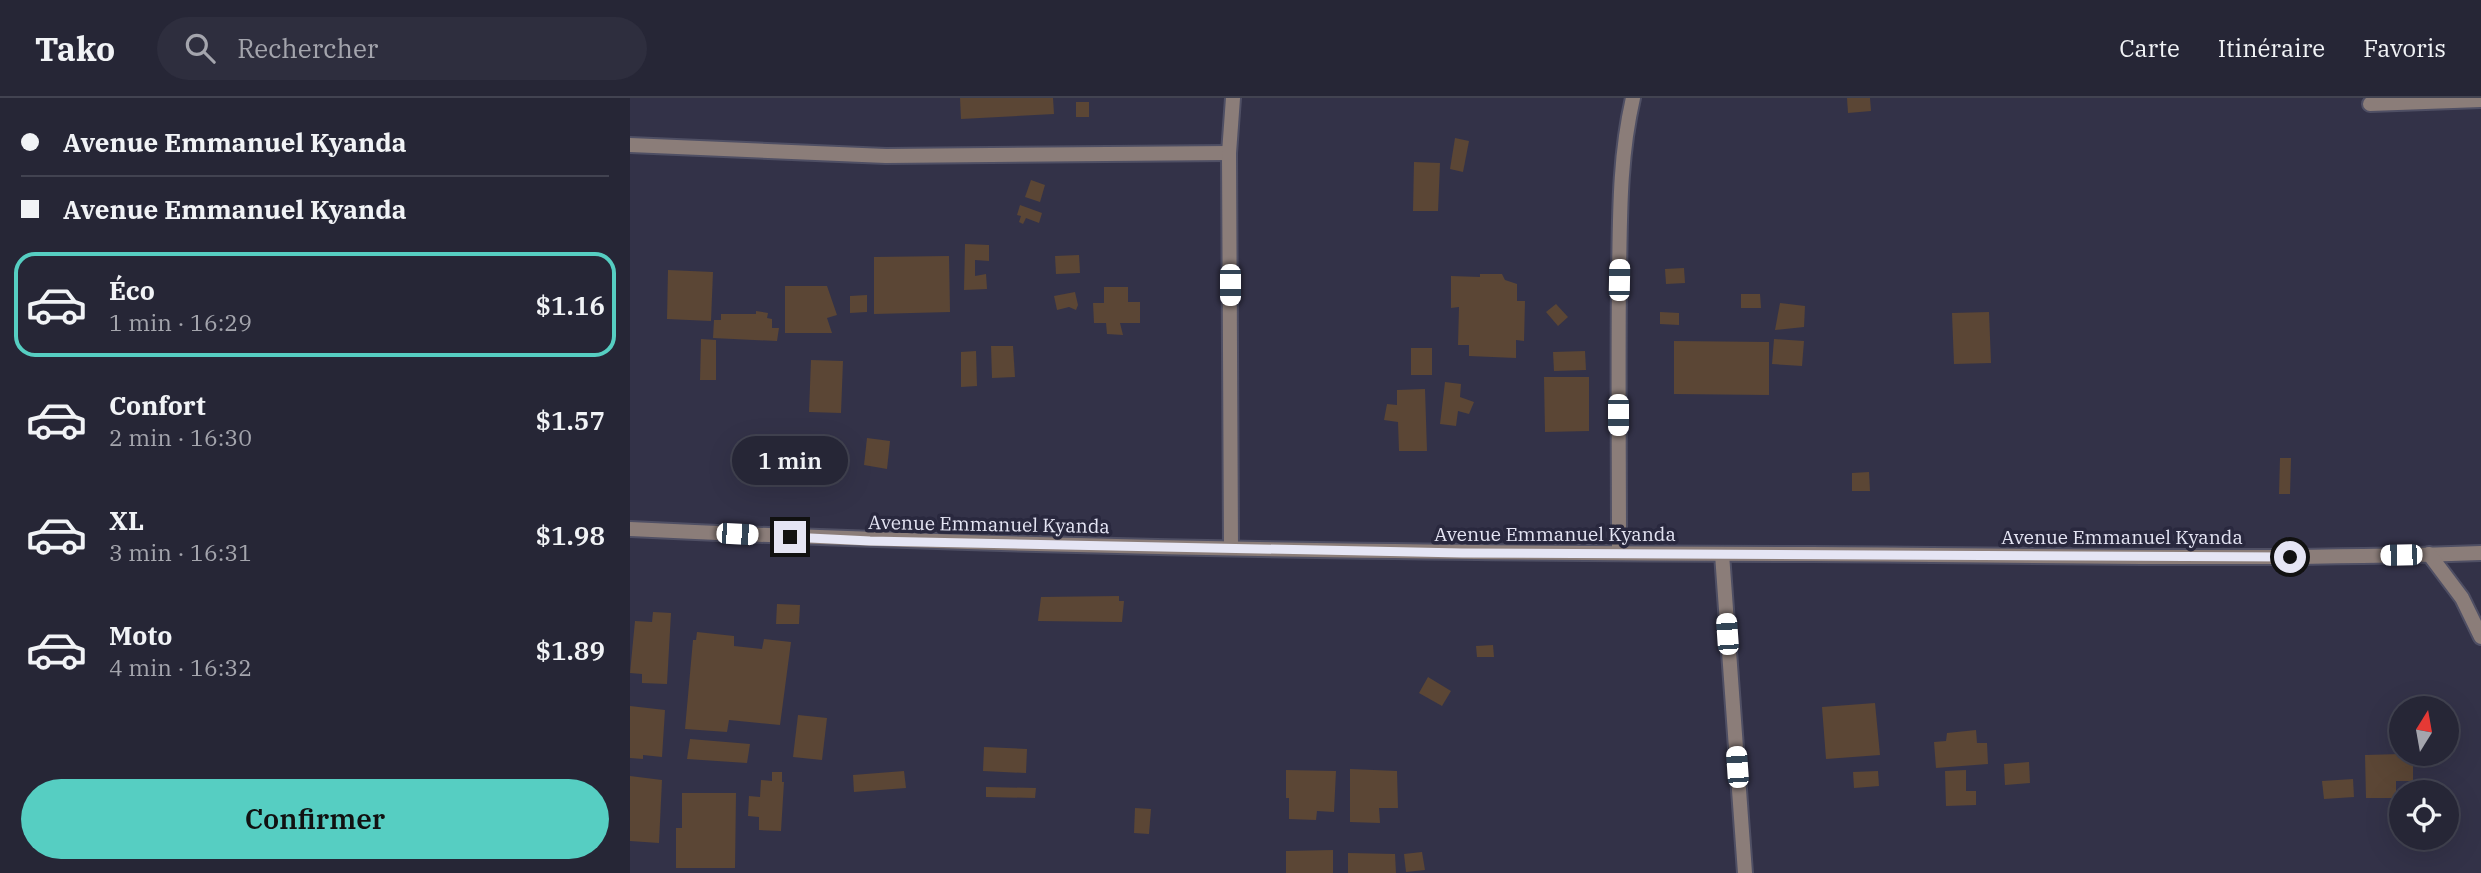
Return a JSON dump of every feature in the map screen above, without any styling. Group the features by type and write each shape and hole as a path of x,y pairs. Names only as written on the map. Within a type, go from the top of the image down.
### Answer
{"street":[{"path":"1231,548 1230,153 1233,98"},
{"path":"1619,554 1618,359 1621,201 1624,135 1633,98"},
{"path":"2370,104 2481,100"},
{"path":"630,145 886,156 1230,153"},
{"name":"Avenue Emmanuel Kyanda","path":"630,529 870,541 1619,554 2220,558 2481,553"},
{"path":"1722,554 1745,873"},
{"path":"2429,555 2462,598 2481,637"}],"building":[{"path":"960,98 1053,98 1054,114 961,119"},
{"path":"1847,98 1870,98 1871,111 1848,113"},
{"path":"1076,102 1089,102 1089,117 1076,117"},
{"path":"1455,138 1469,141 1463,172 1450,169"},
{"path":"1414,162 1440,163 1438,211 1413,211"},
{"path":"1031,180 1045,185 1040,202 1025,197"},
{"path":"1020,205 1042,213 1039,223 1026,218 1023,224 1019,222 1021,216 1017,215"},
{"path":"965,244 989,245 989,261 975,260 975,276 986,274 987,289 964,290"},
{"path":"1079,255 1080,273 1056,274 1055,256"},
{"path":"949,256 950,312 874,314 874,257"},
{"path":"1684,268 1685,283 1666,284 1665,269"},
{"path":"668,270 713,272 711,321 667,319"},
{"path":"1480,274 1502,274 1505,280 1517,284 1517,301 1525,301 1524,341 1516,340 1516,358 1469,356 1469,345 1458,345 1459,307 1451,308 1451,276 1480,277"},
{"path":"785,286 827,286 837,315 827,318 832,333 785,333"},
{"path":"1104,287 1128,287 1128,302 1140,302 1140,323 1120,323 1123,335 1107,334 1106,323 1094,323 1093,303 1104,303"},
{"path":"1075,292 1078,305 1076,310 1069,307 1057,310 1054,296"},
{"path":"1741,294 1760,294 1761,308 1741,308"},
{"path":"867,295 867,312 850,313 850,296"},
{"path":"1780,303 1805,306 1804,327 1775,330"},
{"path":"1556,304 1568,317 1558,326 1546,312"},
{"path":"756,311 768,313 767,318 772,319 772,328 779,328 777,341 713,338 714,320 721,320 721,314 756,314"},
{"path":"1660,312 1679,313 1679,325 1660,324"},
{"path":"1989,312 1991,363 1954,364 1952,313"},
{"path":"701,339 716,340 716,380 700,380"},
{"path":"1774,339 1804,341 1802,366 1772,364"},
{"path":"1674,341 1769,342 1769,395 1674,394"},
{"path":"991,346 1013,346 1015,377 992,378"},
{"path":"1411,348 1432,348 1432,375 1411,375"},
{"path":"976,351 977,386 961,387 961,352"},
{"path":"1585,351 1586,370 1554,371 1553,352"},
{"path":"811,360 843,361 841,413 809,412"},
{"path":"1544,377 1589,377 1589,431 1545,432"},
{"path":"1445,382 1461,384 1460,397 1474,402 1469,414 1458,411 1456,426 1440,424"},
{"path":"1425,389 1427,451 1399,451 1398,422 1384,420 1387,404 1397,405 1397,390"},
{"path":"867,438 890,441 887,469 864,465"},
{"path":"2280,458 2291,458 2290,494 2279,494"},
{"path":"1869,472 1870,491 1852,491 1852,473"},
{"path":"760,475 774,476 773,486 759,484"},
{"path":"1119,596 1119,601 1124,601 1122,622 1038,621 1041,597"},
{"path":"777,604 800,605 799,624 776,624"},
{"path":"653,612 671,613 667,684 642,683 642,674 630,673 635,621 652,622"},
{"path":"697,632 734,636 734,646 762,649 764,639 791,642 780,725 729,720 727,732 685,729 693,640 696,640"},
{"path":"1493,645 1494,657 1477,657 1476,646"},
{"path":"1428,677 1451,691 1442,706 1419,693"},
{"path":"1875,703 1880,755 1826,759 1822,707"},
{"path":"630,706 665,710 662,757 643,755 643,759 630,758"},
{"path":"798,715 827,718 822,760 793,757"},
{"path":"1976,730 1977,743 1987,743 1988,764 1936,768 1934,742 1946,741 1947,733"},
{"path":"690,739 750,744 747,763 687,759"},
{"path":"984,747 1027,749 1026,773 983,771"},
{"path":"2389,754 2389,766 2413,766 2413,780 2389,780 2389,798 2366,798 2365,755"},
{"path":"2029,762 2030,783 2005,785 2004,764"},
{"path":"1350,769 1397,771 1398,808 1379,808 1380,823 1350,822"},
{"path":"1286,770 1336,771 1334,812 1317,811 1316,820 1289,819"},
{"path":"1966,770 1966,791 1976,791 1976,805 1946,806 1945,771"},
{"path":"904,771 906,788 854,792 853,775"},
{"path":"1878,771 1879,786 1854,788 1853,772"},
{"path":"772,772 782,772 784,782 781,831 759,830 759,817 748,816 749,796 760,797 761,780 772,781"},
{"path":"630,776 662,780 659,843 630,841"},
{"path":"2353,779 2354,797 2324,799 2322,781"},
{"path":"986,787 1036,788 1035,798 986,797"},
{"path":"682,793 736,793 735,868 676,868 676,828 682,828"},
{"path":"1135,808 1151,809 1149,834 1134,833"},
{"path":"1333,850 1333,873 1286,873 1286,851"},
{"path":"1422,852 1425,870 1406,872 1404,854"},
{"path":"1348,853 1395,854 1396,873 1348,873"}],"route":[{"path":"790,537 1385,552 2290,557"}]}
